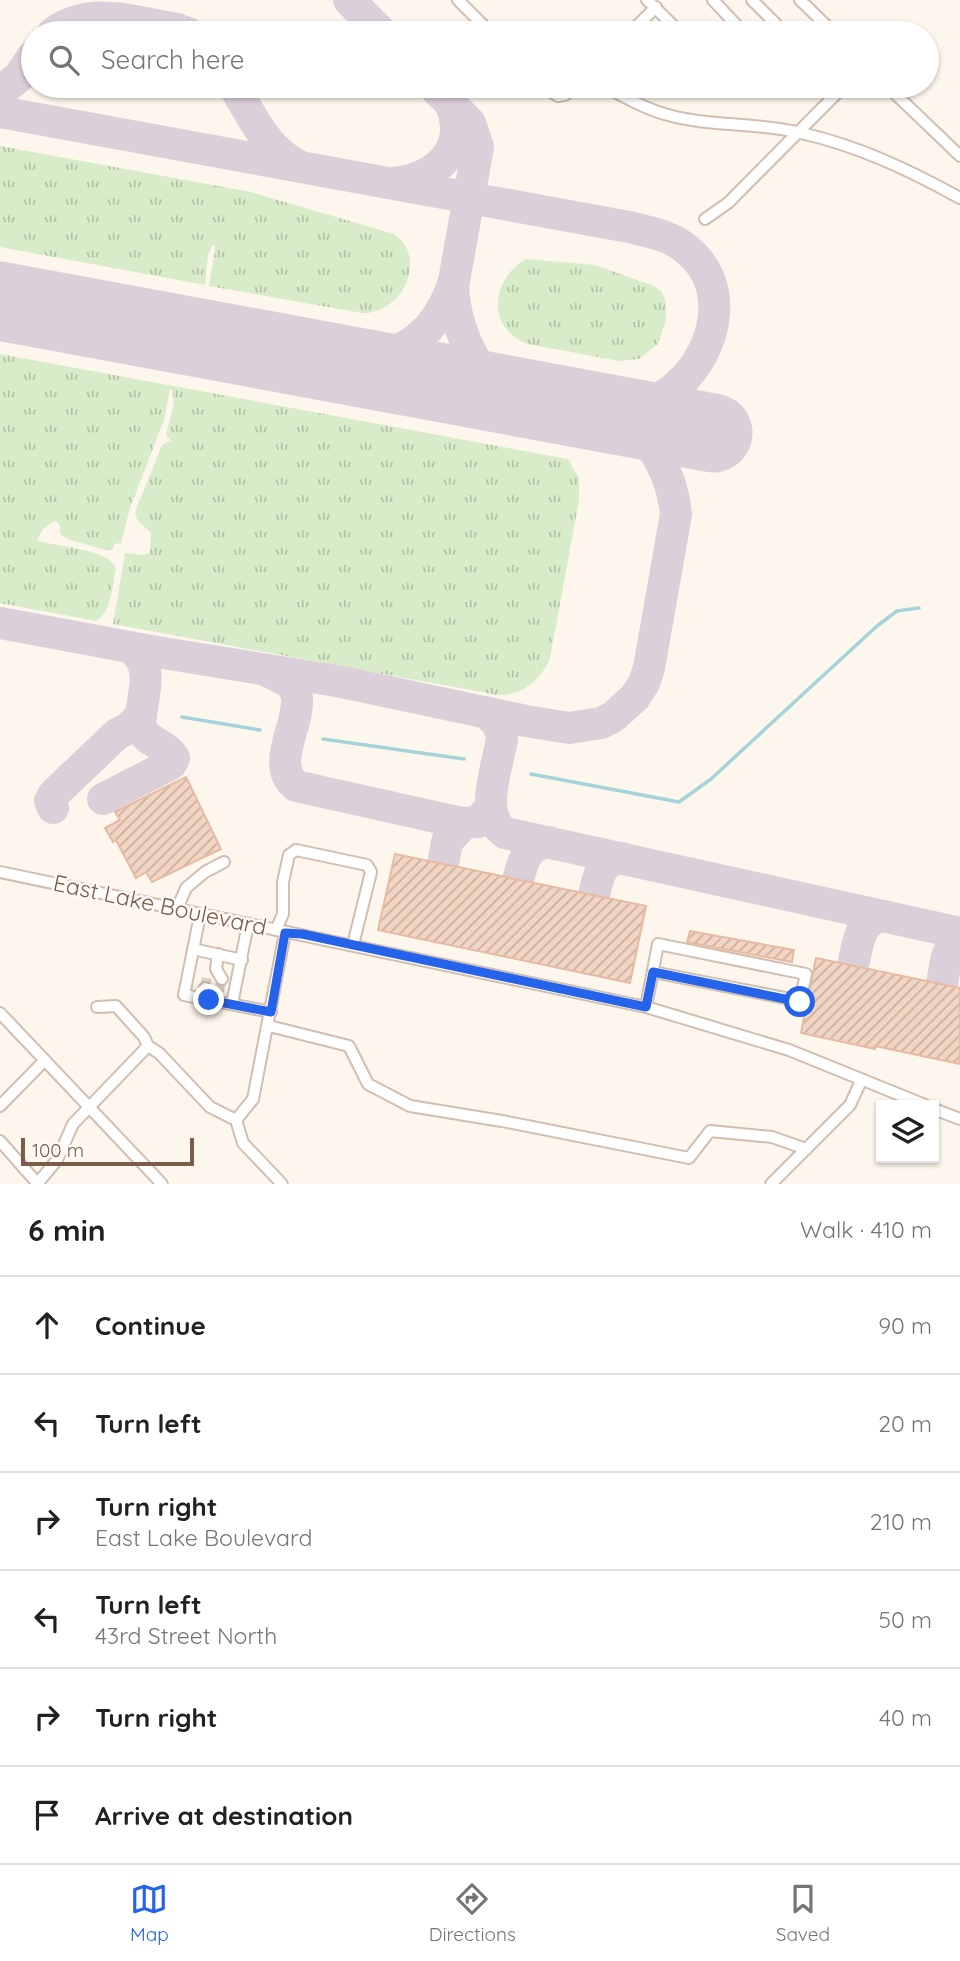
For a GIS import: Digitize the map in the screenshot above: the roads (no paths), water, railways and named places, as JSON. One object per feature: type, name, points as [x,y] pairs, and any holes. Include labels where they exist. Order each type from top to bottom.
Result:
[{"type":"street","points":[[458,0],[479,21]]},
{"type":"street","points":[[713,0],[733,21]]},
{"type":"street","points":[[752,0],[773,21]]},
{"type":"street","points":[[800,0],[822,21]]},
{"type":"street","points":[[639,21],[651,4],[669,21]]},
{"type":"street","points":[[626,98],[668,115],[798,132],[874,154],[960,198]]},
{"type":"street","points":[[705,219],[728,203],[832,98]]},
{"type":"street","points":[[900,98],[960,156]]},
{"type":"street","points":[[236,1121],[253,1099],[271,1012],[283,914],[284,882],[289,855],[296,850],[367,865],[371,872],[354,945]]},
{"type":"street","points":[[177,909],[186,888],[205,872],[224,862]]},
{"type":"street","name":"East Lake Boulevard","points":[[0,872],[646,1007],[789,1050],[912,1100]]},
{"type":"street","points":[[200,915],[184,995],[211,992],[232,1004],[271,1012]]},
{"type":"street","points":[[232,1004],[248,924]]},
{"type":"street","points":[[646,1007],[658,944],[806,974],[800,1002],[653,972]]},
{"type":"street","points":[[193,949],[242,960]]},
{"type":"street","points":[[215,975],[218,954]]},
{"type":"street","points":[[97,1007],[116,1006],[144,1037],[148,1046],[159,1053],[211,1107],[236,1121],[243,1143],[282,1184]]},
{"type":"street","points":[[0,1013],[162,1184]]},
{"type":"street","points":[[268,1026],[349,1046],[368,1084],[411,1106],[689,1158],[710,1131],[772,1137],[806,1149]]},
{"type":"street","points":[[0,1141],[38,1184],[57,1160],[73,1124],[148,1046]]},
{"type":"street","points":[[0,1106],[45,1060]]},
{"type":"street","points":[[771,1184],[850,1105],[861,1081]]},
{"type":"street","points":[[939,1111],[960,1119]]},
{"type":"waterway","points":[[531,774],[679,802],[711,779],[877,626],[897,611],[919,608]]},
{"type":"waterway","points":[[182,717],[260,730]]},
{"type":"waterway","points":[[323,739],[464,759]]},
{"type":"tunnel","points":[[205,988],[207,976]]},
{"type":"tunnel","points":[[219,991],[222,979]]}]
